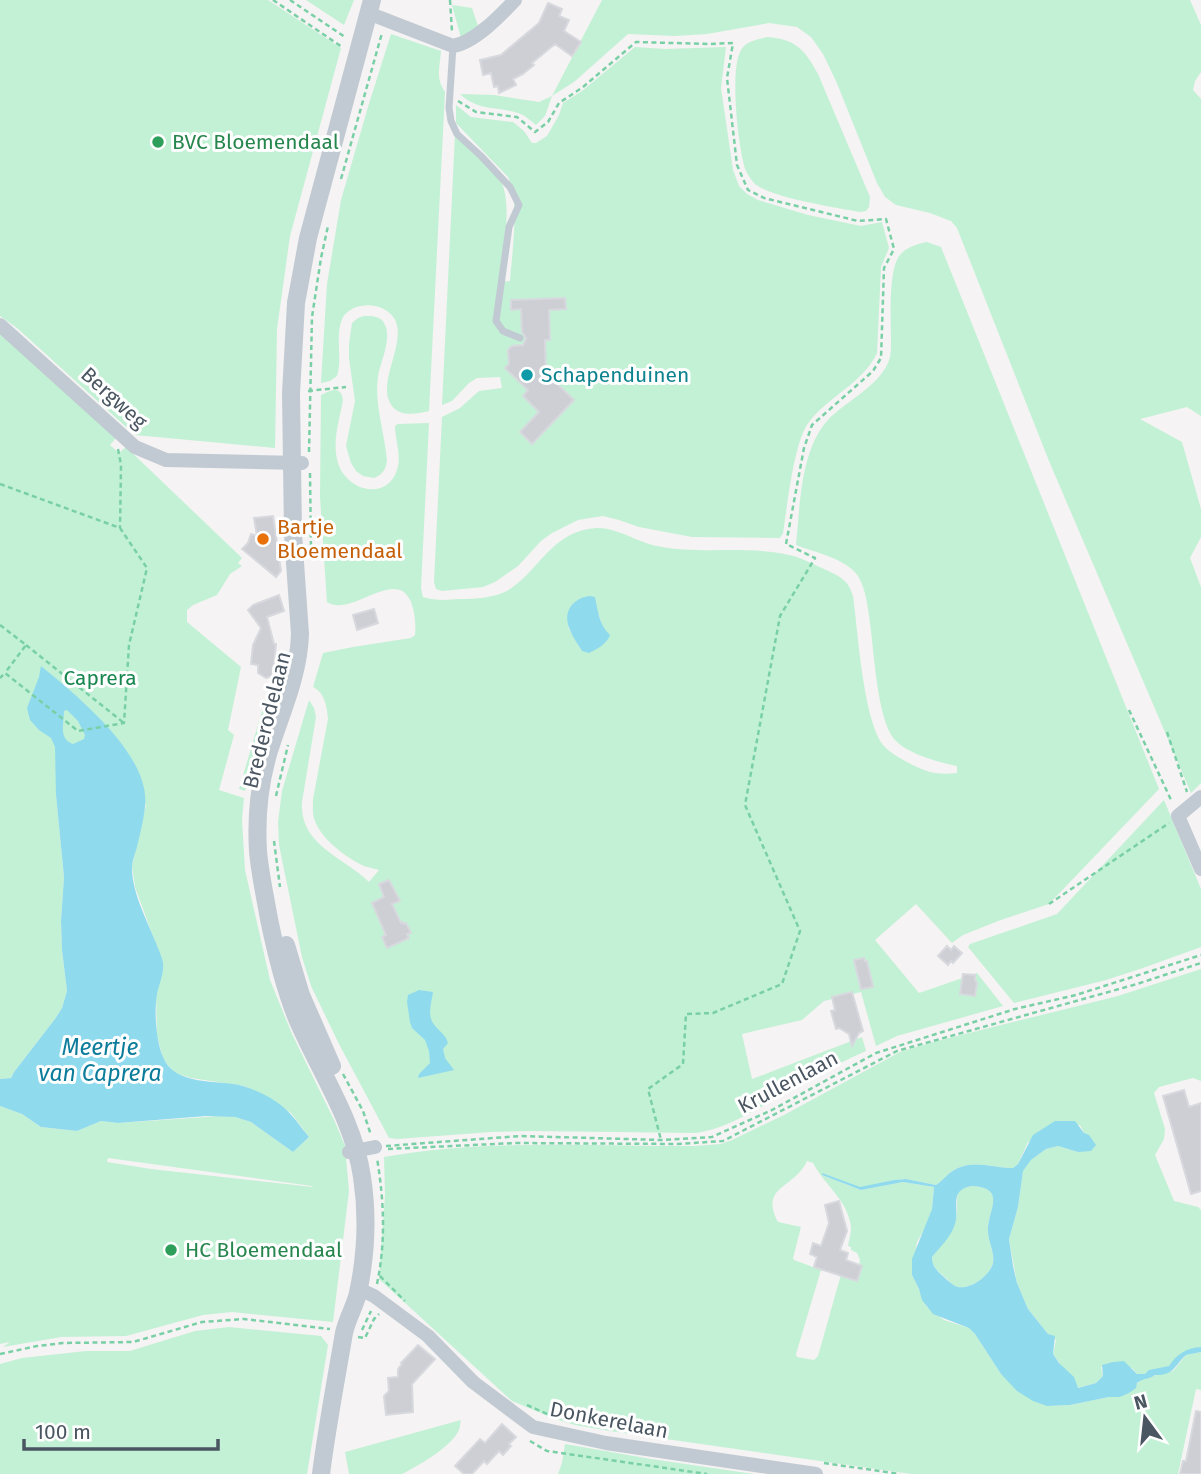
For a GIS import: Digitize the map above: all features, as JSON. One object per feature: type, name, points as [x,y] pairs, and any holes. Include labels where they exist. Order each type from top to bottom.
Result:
[{"type":"street","points":[[376,7],[453,46],[478,34],[514,0]]},
{"type":"street","name":"Brederodelaan","points":[[321,1474],[328,1419],[342,1351],[356,1331],[365,1310],[376,1252],[376,1196],[362,1150],[357,1118],[301,995],[291,962],[281,924],[271,865],[267,803],[295,684],[310,643],[304,629],[302,582],[303,461],[300,388],[309,288],[322,224],[376,7]]},
{"type":"street","name":"Bergweg","points":[[0,325],[135,447],[166,460],[283,464],[303,461]]},
{"type":"street","points":[[1196,801],[1178,816],[1201,869]]},
{"type":"street","name":"Donkerelaan","points":[[367,1293],[428,1336],[473,1382],[533,1427],[606,1443],[820,1469]]},
{"type":"lane","points":[[453,46],[451,121],[457,134],[510,187],[519,205],[509,227],[496,321],[503,331],[520,338]]},
{"type":"path","points":[[273,0],[347,51]]},
{"type":"path","points":[[290,0],[349,40]]},
{"type":"path","points":[[450,0],[453,46]]},
{"type":"path","points":[[450,96],[476,112],[517,117],[535,132],[548,122],[559,103],[583,87],[636,42],[733,43],[727,78],[737,165],[748,190],[764,198],[859,221],[886,219],[894,249],[884,268],[881,358],[873,370],[812,425],[804,448],[786,544],[815,558],[780,616],[746,805],[800,931],[782,984],[713,1013],[686,1014],[683,1063],[648,1089],[661,1140]]},
{"type":"path","points":[[340,182],[375,57]]},
{"type":"path","points":[[311,552],[300,388],[330,219]]},
{"type":"path","points":[[300,388],[346,387]]},
{"type":"path","points":[[118,449],[121,465],[120,528],[147,568],[129,645],[124,723]]},
{"type":"path","points":[[0,484],[120,528]]},
{"type":"path","points":[[0,625],[124,723]]},
{"type":"path","points":[[0,678],[26,645]]},
{"type":"path","points":[[5,673],[78,731],[124,723]]},
{"type":"path","points":[[1049,904],[1178,816],[1129,710]]},
{"type":"path","points":[[1167,732],[1196,801]]},
{"type":"path","name":"Brederodelaan","points":[[267,803],[279,777],[291,736]]},
{"type":"path","points":[[273,832],[281,898]]},
{"type":"path","name":"Krullenlaan","points":[[362,1150],[396,1144],[521,1136],[661,1140],[712,1137],[772,1110],[876,1053],[1015,1009],[1076,995],[1201,955]]},
{"type":"path","points":[[362,1150],[516,1143],[678,1144],[723,1141],[897,1051],[1137,984],[1201,963]]},
{"type":"path","points":[[338,1065],[363,1111],[362,1150],[382,1188],[383,1247],[379,1274],[367,1293],[369,1315],[358,1337]]},
{"type":"path","points":[[379,1274],[412,1307]]},
{"type":"path","points":[[0,1354],[63,1343],[133,1342],[202,1322],[244,1319],[337,1330]]},
{"type":"path","points":[[525,1404],[565,1422]]},
{"type":"path","points":[[820,1469],[900,1474]]},
{"type":"green space","name":"BVC Bloemendaal","points":[[0,0],[268,0],[341,48],[290,236],[277,329],[275,448],[135,435],[17,328],[0,316]]},
{"type":"green space","points":[[306,0],[354,0],[344,25]]},
{"type":"green space","points":[[602,0],[1190,0],[1201,25],[1201,72],[1193,90],[1201,99],[1201,416],[1187,407],[1140,419],[1182,442],[1201,509],[1201,537],[1190,558],[1201,587],[1201,783],[1191,793],[1049,461],[957,228],[951,221],[896,205],[885,197],[836,81],[811,37],[797,27],[769,23],[707,34],[628,34],[574,82],[552,96]]},
{"type":"green space","points":[[452,5],[472,8],[479,29],[461,38]]},
{"type":"green space","points":[[391,34],[441,51],[439,77],[445,92],[429,411],[413,414],[402,413],[390,403],[388,380],[398,330],[395,320],[387,311],[378,307],[367,305],[353,308],[343,317],[339,332],[337,376],[321,383],[327,284],[341,200]]},
{"type":"green space","points":[[767,37],[785,40],[798,47],[818,74],[870,197],[866,211],[821,205],[775,194],[755,184],[747,173],[740,146],[736,111],[737,62],[745,45]]},
{"type":"green space","points":[[635,47],[726,47],[721,88],[733,170],[739,186],[747,194],[808,215],[861,226],[882,222],[889,248],[881,267],[877,353],[863,373],[826,404],[804,431],[795,458],[780,538],[692,537],[639,527],[603,516],[578,520],[552,533],[518,566],[495,582],[483,587],[442,591],[436,589],[434,582],[442,417],[460,408],[479,391],[502,388],[500,377],[477,378],[452,401],[442,405],[455,134],[501,181],[507,216],[502,282],[510,281],[514,228],[514,200],[508,177],[456,123],[456,105],[471,117],[513,122],[524,131],[532,143],[536,143],[547,136],[563,103],[582,91]]},
{"type":"green space","points":[[460,94],[494,95],[539,102],[552,96],[545,116],[536,125],[523,115],[475,104]]},
{"type":"green space","points":[[927,242],[941,247],[1159,789],[1049,904],[963,935],[952,943],[916,904],[875,940],[919,993],[977,973],[1003,1006],[897,1036],[876,1046],[861,992],[824,1001],[802,1020],[742,1034],[752,1079],[862,1037],[866,1051],[737,1119],[696,1133],[531,1131],[389,1138],[311,986],[302,957],[279,845],[278,822],[282,791],[309,700],[316,717],[302,802],[303,817],[315,840],[369,882],[379,870],[360,864],[339,851],[322,834],[315,821],[313,799],[328,719],[323,697],[313,687],[323,653],[411,638],[415,635],[411,602],[404,592],[384,590],[349,604],[327,602],[320,497],[321,395],[335,390],[342,395],[336,441],[339,466],[351,482],[368,489],[385,486],[397,470],[399,454],[395,426],[429,423],[421,588],[423,597],[442,600],[472,599],[502,593],[518,583],[568,536],[596,528],[604,528],[649,544],[673,549],[773,552],[798,557],[838,576],[851,590],[866,695],[876,732],[883,745],[898,757],[930,772],[957,773],[957,766],[932,760],[907,749],[894,739],[888,729],[877,684],[866,599],[858,576],[838,561],[796,545],[800,497],[811,448],[827,421],[872,384],[886,367],[891,353],[891,297],[895,264],[905,250]],"holes":[[[598,613],[604,630],[582,651],[568,627]]]},
{"type":"green space","points":[[364,316],[381,319],[387,336],[377,387],[387,461],[383,471],[374,478],[363,476],[356,471],[346,446],[355,401],[349,344],[352,323]]},
{"type":"green space","name":"Caprera","points":[[0,332],[116,438],[110,445],[119,453],[126,447],[242,558],[238,563],[242,566],[230,574],[217,595],[187,610],[187,622],[241,667],[228,730],[234,735],[219,790],[244,798],[242,820],[245,870],[270,980],[292,1034],[345,1146],[349,1191],[333,1322],[232,1312],[203,1315],[126,1336],[61,1337],[3,1347],[10,1342],[0,1344],[0,1106],[22,1114],[41,1127],[77,1131],[101,1121],[118,1123],[220,1116],[251,1122],[293,1152],[309,1137],[291,1113],[262,1094],[244,1086],[175,1073],[163,1059],[157,1035],[156,996],[163,964],[135,887],[132,866],[146,804],[121,783],[123,801],[119,806],[113,805],[109,787],[111,781],[84,784],[81,788],[72,776],[56,771],[64,877],[62,950],[67,991],[62,1008],[55,1019],[11,1078],[0,1079]],"holes":[[[108,1158],[312,1186],[151,1169],[107,1162]]]},
{"type":"green space","points":[[278,678],[245,791],[239,789],[271,681]]},
{"type":"green space","points":[[1164,800],[1201,889],[1201,947],[1106,980],[1014,1003],[968,947],[970,944],[1057,914]]},
{"type":"green space","points":[[1201,969],[1201,1081],[1193,1078],[1159,1087],[1154,1093],[1165,1129],[1164,1139],[1155,1155],[1174,1201],[1201,1210],[1201,1347],[1191,1350],[1171,1365],[1145,1374],[1137,1374],[1132,1368],[1101,1367],[1103,1376],[1096,1383],[1077,1388],[1053,1354],[1056,1340],[1028,1309],[1017,1283],[1009,1239],[1018,1207],[1023,1170],[1046,1149],[1058,1146],[1078,1152],[1084,1133],[1080,1125],[1028,1142],[1018,1164],[1013,1168],[978,1164],[965,1166],[951,1172],[936,1185],[906,1179],[860,1188],[822,1175],[861,1190],[903,1182],[934,1187],[932,1209],[917,1242],[912,1275],[923,1300],[927,1307],[944,1320],[969,1328],[1001,1374],[1047,1406],[1120,1397],[1144,1378],[1173,1371],[1186,1355],[1201,1352],[1201,1390],[1196,1389],[1178,1474],[912,1474],[575,1425],[512,1401],[379,1279],[385,1195],[384,1157],[422,1151],[500,1146],[721,1144],[784,1115],[900,1052],[1118,996]],"holes":[[[807,1161],[813,1163],[846,1210],[851,1228],[848,1246],[857,1253],[860,1260],[859,1266],[842,1271],[818,1356],[814,1360],[797,1357],[796,1354],[821,1270],[794,1260],[801,1227],[778,1222],[773,1210],[775,1194]]]},
{"type":"green space","points":[[972,1186],[990,1191],[993,1196],[988,1231],[993,1263],[988,1273],[978,1282],[960,1287],[953,1285],[936,1269],[932,1257],[954,1222],[958,1193]]},
{"type":"green space","points":[[229,1327],[321,1336],[328,1345],[307,1474],[0,1474],[0,1364],[22,1358],[86,1351],[130,1351],[195,1331]]},
{"type":"green space","points":[[461,1420],[458,1432],[448,1444],[402,1474],[349,1474],[345,1452]]},
{"type":"green space","points":[[565,1444],[651,1459],[754,1474],[558,1474]]},
{"type":"water","points":[[590,596],[595,597],[601,622],[610,635],[604,644],[589,653],[582,651],[570,630],[567,618],[574,603]]},
{"type":"water","name":"Meertje van Caprera","points":[[41,666],[91,710],[124,747],[144,787],[145,806],[132,868],[137,897],[163,963],[156,1009],[157,1035],[163,1057],[169,1067],[187,1078],[243,1086],[278,1103],[309,1137],[293,1152],[251,1122],[235,1117],[206,1116],[118,1123],[101,1121],[77,1131],[41,1127],[22,1114],[0,1106],[0,1079],[11,1078],[55,1019],[62,1008],[67,991],[62,950],[64,877],[56,795],[55,747],[51,738],[30,720],[27,708]],"holes":[[[67,710],[78,721],[85,735],[84,739],[73,744],[65,738],[64,711]]]},
{"type":"water","points":[[419,990],[433,992],[431,1019],[447,1040],[448,1043],[443,1049],[445,1058],[454,1070],[418,1078],[430,1063],[429,1051],[425,1040],[412,1028],[407,1002],[408,995]]},
{"type":"water","points":[[1055,1121],[1075,1121],[1096,1145],[1091,1151],[1078,1152],[1058,1146],[1046,1149],[1031,1160],[1023,1171],[1018,1207],[1009,1239],[1017,1283],[1028,1309],[1048,1334],[1055,1336],[1053,1354],[1074,1377],[1078,1388],[1096,1383],[1103,1376],[1102,1365],[1124,1361],[1137,1374],[1145,1374],[1149,1370],[1169,1366],[1186,1350],[1201,1347],[1201,1352],[1186,1355],[1170,1372],[1142,1380],[1137,1383],[1136,1388],[1120,1397],[1070,1405],[1047,1406],[1033,1401],[1017,1391],[1001,1374],[969,1328],[933,1314],[922,1300],[912,1275],[912,1259],[932,1209],[934,1187],[903,1182],[861,1190],[822,1175],[860,1187],[906,1179],[936,1185],[951,1172],[965,1166],[978,1164],[1013,1168],[1018,1164],[1033,1135]],"holes":[[[972,1186],[983,1188],[993,1196],[988,1231],[993,1263],[988,1273],[978,1282],[966,1287],[955,1286],[936,1270],[932,1257],[953,1229],[956,1200],[960,1191]]]},
{"type":"building","points":[[548,3],[562,9],[559,16],[569,20],[564,31],[581,42],[572,56],[555,44],[532,63],[534,65],[513,79],[516,85],[499,93],[498,86],[494,87],[491,73],[483,75],[480,60],[501,55],[539,23]]},
{"type":"building","name":"Schapenduinen","points":[[565,298],[566,309],[549,310],[550,340],[545,340],[546,379],[549,376],[574,400],[532,444],[520,432],[539,412],[523,396],[528,390],[505,368],[509,364],[508,350],[512,346],[523,345],[526,338],[522,332],[521,309],[511,310],[511,300]]},
{"type":"building","name":"Bartje Bloemendaal","points":[[273,516],[281,571],[276,577],[242,549],[251,534],[257,536],[254,518]]},
{"type":"building","points":[[279,595],[284,611],[267,617],[276,644],[272,676],[266,678],[258,673],[258,665],[251,664],[253,645],[261,628],[248,610],[253,605]]},
{"type":"building","points":[[374,609],[378,623],[357,630],[353,615]]},
{"type":"building","points":[[389,880],[400,901],[392,904],[401,923],[406,923],[411,933],[407,934],[409,938],[387,948],[382,937],[386,935],[372,903],[384,897],[379,884]]},
{"type":"building","points":[[947,946],[951,950],[954,946],[962,953],[948,965],[938,956]]},
{"type":"building","points":[[864,958],[873,987],[861,989],[854,960]]},
{"type":"building","points":[[963,974],[975,975],[975,996],[960,994]]},
{"type":"building","points":[[852,992],[863,1031],[852,1046],[849,1034],[836,1029],[831,1011],[835,1010],[832,997]]},
{"type":"building","points":[[1184,1090],[1189,1107],[1201,1103],[1201,1191],[1191,1194],[1163,1096]]},
{"type":"building","points":[[839,1201],[847,1231],[840,1250],[848,1253],[846,1260],[862,1266],[857,1281],[814,1267],[817,1257],[810,1254],[813,1243],[821,1246],[829,1223],[825,1205]]},
{"type":"building","points":[[418,1345],[435,1359],[412,1384],[413,1412],[386,1415],[384,1396],[389,1391],[388,1378],[398,1377],[401,1363]]},
{"type":"building","points":[[1196,1411],[1201,1412],[1201,1474],[1180,1474],[1183,1461],[1186,1461]]},
{"type":"building","points":[[502,1424],[516,1437],[503,1455],[499,1451],[487,1464],[484,1461],[472,1474],[464,1474],[455,1466],[480,1439],[485,1443]]},
{"type":"place","name":"BVC Bloemendaal","points":[[158,142]]},
{"type":"place","name":"Schapenduinen","points":[[527,375]]},
{"type":"place","name":"Bartje Bloemendaal","points":[[263,539]]},
{"type":"place","name":"HC Bloemendaal","points":[[171,1250]]}]
